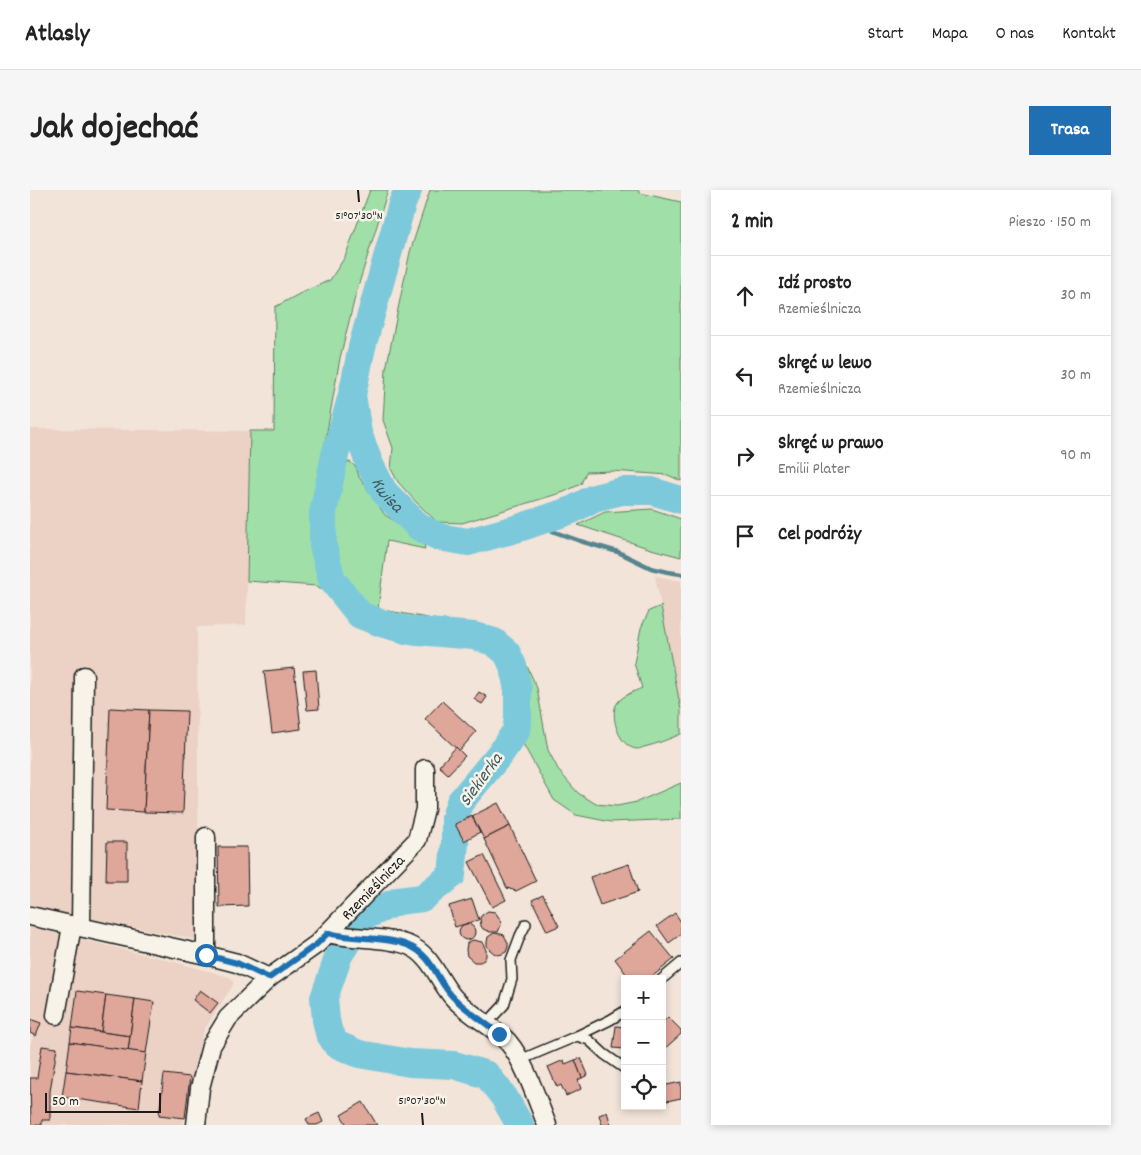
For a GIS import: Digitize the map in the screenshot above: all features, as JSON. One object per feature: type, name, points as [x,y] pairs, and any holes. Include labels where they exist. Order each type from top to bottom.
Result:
[{"type":"street","points":[[56,1015],[76,927],[84,676]]},
{"type":"street","name":"Rzemieślnicza","points":[[196,1125],[200,1088],[211,1046],[228,1018],[269,978],[334,934],[417,840],[425,809],[425,769]]},
{"type":"street","points":[[206,837],[206,955]]},
{"type":"street","points":[[30,916],[237,963],[269,978]]},
{"type":"street","points":[[334,934],[400,943],[426,956],[454,998],[508,1042],[520,1060],[547,1125]]},
{"type":"lane","points":[[486,1024],[504,1005],[512,979],[511,960],[526,924]]},
{"type":"lane","points":[[666,976],[681,963]]},
{"type":"lane","points":[[520,1060],[577,1036],[621,1013]]},
{"type":"lane","points":[[577,1036],[589,1040],[621,1066]]},
{"type":"shaded area","points":[[30,429],[250,431],[246,625],[197,627],[199,940],[30,906]]},
{"type":"shaded area","points":[[655,576],[681,581],[681,710],[661,606]]},
{"type":"shaded area","points":[[30,927],[230,977],[233,985],[204,1030],[195,1062],[189,1112],[183,1118],[183,1125],[30,1125],[30,1046],[33,1036],[30,1034]]},
{"type":"green space","points":[[370,190],[388,190],[356,293],[340,358],[314,519],[313,558],[329,594],[317,586],[247,581],[250,431],[274,431],[275,307],[330,280],[345,257]]},
{"type":"green space","points":[[430,190],[638,190],[640,193],[681,202],[681,481],[668,475],[612,471],[586,472],[581,484],[564,492],[462,523],[437,522],[398,482],[391,469],[393,448],[383,420],[386,369],[410,252]]},
{"type":"green space","points":[[350,462],[356,467],[359,477],[385,515],[407,529],[422,535],[425,549],[387,541],[378,609],[444,621],[421,624],[389,620],[366,611],[344,585],[336,571],[330,534],[331,497],[340,463]]},
{"type":"green space","points":[[652,509],[681,519],[681,557],[578,525],[605,512]]},
{"type":"green space","points":[[661,606],[681,710],[681,734],[637,749],[626,744],[621,738],[614,717],[614,711],[621,699],[642,688],[634,663],[641,628],[649,611]]},
{"type":"green space","points":[[506,636],[522,655],[537,688],[548,750],[559,771],[578,793],[596,804],[617,806],[637,802],[681,783],[681,819],[611,822],[576,815],[554,800],[522,742],[526,710],[517,656]]},
{"type":"building","points":[[294,668],[301,729],[272,733],[264,671]]},
{"type":"building","points":[[316,670],[319,709],[307,710],[303,671]]},
{"type":"building","points":[[479,692],[487,697],[482,704],[474,699]]},
{"type":"building","points":[[442,701],[476,732],[459,751],[425,719]]},
{"type":"building","points":[[110,708],[149,710],[144,812],[106,810]]},
{"type":"building","points":[[149,710],[187,711],[183,813],[144,812]]},
{"type":"building","points":[[456,747],[465,756],[448,774],[439,766]]},
{"type":"building","points":[[498,803],[510,826],[484,839],[472,816]]},
{"type":"building","points":[[472,816],[480,832],[464,841],[455,824]]},
{"type":"building","points":[[510,826],[536,881],[516,891],[507,888],[484,839]]},
{"type":"building","points":[[107,842],[127,842],[127,881],[106,881]]},
{"type":"building","points":[[218,847],[247,847],[248,906],[219,907]]},
{"type":"building","points":[[484,855],[506,900],[492,907],[469,862]]},
{"type":"building","points":[[629,864],[638,892],[600,905],[590,877]]},
{"type":"building","points":[[543,895],[559,926],[547,931],[532,900]]},
{"type":"building","points":[[472,899],[479,920],[455,927],[449,906]]},
{"type":"building","points":[[488,911],[495,912],[500,919],[501,925],[498,932],[490,932],[481,926],[480,918]]},
{"type":"building","points":[[675,913],[681,922],[681,934],[669,943],[657,926]]},
{"type":"building","points":[[467,924],[473,926],[475,932],[473,938],[467,940],[461,938],[459,932],[461,926]]},
{"type":"building","points":[[651,931],[674,959],[654,975],[627,975],[615,959]]},
{"type":"building","points":[[494,933],[504,935],[508,943],[506,952],[502,954],[495,954],[487,946],[488,937]]},
{"type":"building","points":[[473,940],[482,942],[486,950],[484,960],[480,962],[474,962],[467,956],[467,943]]},
{"type":"building","points":[[200,990],[218,1003],[210,1013],[193,1000]]},
{"type":"building","points":[[77,991],[106,995],[101,1032],[72,1028]]},
{"type":"building","points":[[106,995],[135,999],[130,1036],[101,1032]]},
{"type":"building","points":[[135,999],[154,1002],[146,1053],[128,1051]]},
{"type":"building","points":[[668,1017],[681,1030],[681,1034],[666,1047],[666,1020]]},
{"type":"building","points":[[30,1019],[41,1023],[36,1036],[30,1033]]},
{"type":"building","points":[[616,1026],[621,1027],[621,1049],[613,1048]]},
{"type":"building","points":[[72,1028],[130,1036],[128,1051],[70,1042]]},
{"type":"building","points":[[70,1042],[146,1053],[142,1081],[66,1071]]},
{"type":"building","points":[[42,1046],[57,1048],[50,1091],[50,1120],[42,1120],[42,1125],[31,1125],[30,1078],[37,1078]]},
{"type":"building","points":[[581,1058],[588,1075],[582,1078],[575,1060]]},
{"type":"building","points":[[564,1060],[565,1064],[575,1060],[582,1078],[578,1080],[581,1089],[566,1096],[561,1085],[557,1087],[548,1067]]},
{"type":"building","points":[[66,1071],[142,1081],[139,1108],[62,1097]]},
{"type":"building","points":[[164,1074],[190,1077],[185,1118],[159,1115]]},
{"type":"building","points":[[681,1082],[681,1098],[666,1101],[666,1085]]},
{"type":"building","points":[[363,1102],[377,1125],[347,1125],[341,1115]]},
{"type":"building","points":[[607,1112],[611,1125],[602,1125],[599,1115]]},
{"type":"building","points":[[319,1113],[323,1122],[317,1125],[309,1125],[306,1119]]},
{"type":"waterway","name":"Kwisa","points":[[408,190],[402,204],[362,347],[352,395],[358,433],[370,465],[384,492],[419,527],[439,537],[468,542],[519,528],[572,510],[594,498],[622,491],[652,491],[681,500]]},
{"type":"waterway","name":"Siekierka","points":[[352,395],[335,455],[323,513],[323,546],[332,580],[360,615],[406,630],[474,636],[494,642],[507,653],[513,666],[518,690],[518,717],[516,731],[500,754],[460,802],[455,818],[452,875],[422,898],[398,901],[363,917],[339,955],[324,998],[326,1020],[329,1033],[336,1044],[359,1054],[410,1063],[454,1065],[487,1075],[504,1097],[520,1125]]},
{"type":"waterway","points":[[526,526],[549,530],[618,552],[651,568],[681,574]]},
{"type":"route","points":[[206,955],[237,963],[269,978],[317,944],[328,933],[408,945],[426,956],[448,992],[454,998],[499,1034]]}]
